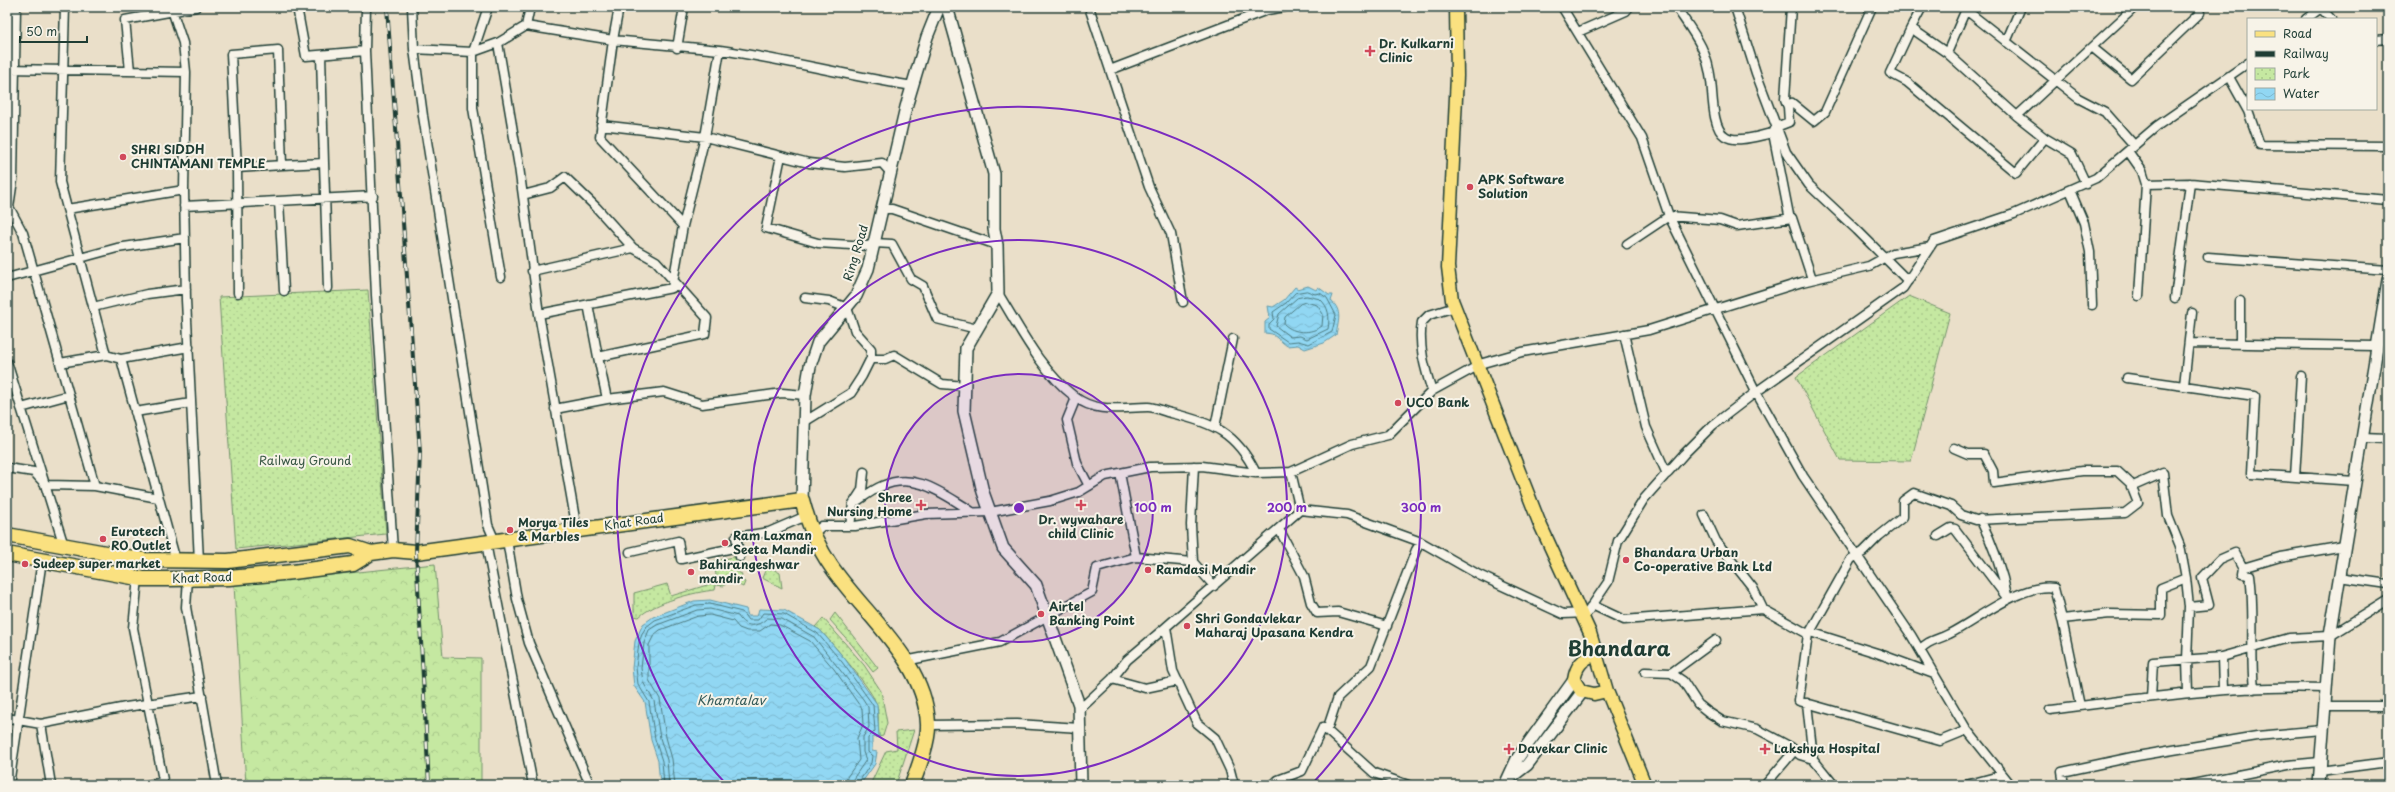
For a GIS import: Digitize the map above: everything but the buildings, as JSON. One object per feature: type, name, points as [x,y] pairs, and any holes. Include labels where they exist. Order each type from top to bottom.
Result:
[{"type":"highway","name":"Khat Road","points":[[7,554],[138,578],[229,578],[353,564],[371,553],[393,550],[416,552],[802,500]]},
{"type":"highway","points":[[802,500],[806,516],[830,565],[918,679],[924,698],[929,725],[921,759],[912,785]]},
{"type":"highway","name":"Khat Road","points":[[7,535],[144,560],[228,561],[350,546],[371,553]]},
{"type":"main road","points":[[1456,7],[1457,76],[1448,267],[1455,307],[1539,522],[1582,613],[1607,691],[1645,785]]},
{"type":"main road","points":[[1596,654],[1584,659],[1575,672],[1574,680],[1583,691],[1594,694],[1607,691]]},
{"type":"street","points":[[16,7],[13,180],[9,207],[23,233],[95,486]]},
{"type":"street","points":[[65,7],[60,182],[106,355]]},
{"type":"street","points":[[130,72],[125,20],[172,9],[196,7]]},
{"type":"street","points":[[297,7],[306,56],[365,51]]},
{"type":"street","points":[[366,7],[365,51],[373,196],[376,295],[393,550]]},
{"type":"street","points":[[412,7],[414,49],[487,517],[517,599],[529,643],[590,785]]},
{"type":"street","points":[[488,7],[473,52],[473,108],[501,277]]},
{"type":"street","points":[[526,26],[530,7]]},
{"type":"street","points":[[619,7],[600,137],[683,226]]},
{"type":"street","points":[[677,48],[684,7]]},
{"type":"street","name":"Ring Road","points":[[802,500],[805,395],[810,366],[818,342],[856,296],[868,269],[911,89],[939,7]]},
{"type":"street","points":[[947,7],[994,174],[994,229],[997,245],[998,293],[1031,347],[1053,376],[1076,398],[1104,410],[1150,407],[1204,421],[1230,435],[1247,455],[1256,473]]},
{"type":"street","points":[[1089,7],[1149,187],[1171,234],[1183,302]]},
{"type":"street","points":[[1110,70],[1267,10],[1285,7]]},
{"type":"street","points":[[1562,7],[1642,138],[1669,216],[1714,311],[1756,392],[1803,476],[1920,650],[1967,730],[2011,785]]},
{"type":"street","points":[[1578,32],[1626,11],[1629,7]]},
{"type":"street","points":[[1676,7],[1706,51],[1712,80],[1714,112],[1719,130],[1725,136],[1735,139],[1775,130],[1789,122],[1788,107],[1785,98],[1791,7]]},
{"type":"street","points":[[1735,7],[1775,130],[1786,152],[1809,185],[1885,257],[1908,281]]},
{"type":"street","points":[[1788,107],[1792,103],[1814,121],[1825,112],[1872,7]]},
{"type":"street","points":[[1922,7],[1890,73],[1907,82],[2016,173],[2046,138]]},
{"type":"street","points":[[2006,42],[2021,7]]},
{"type":"street","points":[[2017,116],[2055,80],[2094,48],[2135,7]]},
{"type":"street","points":[[1947,53],[1967,8],[2006,42],[2078,98],[2105,112],[2131,148],[2142,171],[2146,184],[2139,296]]},
{"type":"street","points":[[2307,18],[2319,8],[2330,18]]},
{"type":"street","points":[[172,9],[183,43],[186,72],[184,190],[186,289],[199,561]]},
{"type":"street","points":[[2094,48],[2131,79],[2200,13]]},
{"type":"street","points":[[414,49],[473,52],[498,43],[526,26],[613,40],[677,48],[720,50],[776,58],[815,68],[907,85],[911,89]]},
{"type":"street","points":[[1911,28],[1947,53],[2017,116],[2046,138],[2072,154],[2086,184]]},
{"type":"street","points":[[2377,40],[2388,39]]},
{"type":"street","points":[[498,43],[523,195],[538,314],[577,530]]},
{"type":"street","points":[[238,293],[236,168],[231,54],[278,50],[282,164]]},
{"type":"street","points":[[538,314],[672,288],[683,226],[705,137],[720,50]]},
{"type":"street","points":[[321,55],[328,288]]},
{"type":"street","points":[[1079,710],[1112,679],[1127,660],[1279,530],[1300,510],[1347,514],[1421,542],[1478,575],[1563,614],[1587,612],[1608,582],[1618,541],[1644,499],[1666,474],[1713,426],[1756,392],[1903,288],[1934,241],[2014,214],[2086,184],[2096,178],[2157,126],[2247,64]]},
{"type":"street","points":[[7,69],[186,72]]},
{"type":"street","points":[[2229,77],[2247,109]]},
{"type":"street","points":[[2247,110],[2260,145],[2388,146]]},
{"type":"street","points":[[601,125],[705,137],[809,163],[845,167],[882,163],[891,173]]},
{"type":"street","points":[[1775,130],[1789,215],[1792,218],[1812,279]]},
{"type":"street","points":[[780,156],[766,228],[818,243],[868,246],[874,243],[892,244],[911,279],[923,286],[937,319],[976,329]]},
{"type":"street","points":[[236,168],[282,164],[324,163]]},
{"type":"street","points":[[523,195],[550,188],[565,177],[596,207],[633,248],[656,261],[707,318],[704,334],[598,357]]},
{"type":"street","points":[[2146,184],[2190,183],[2388,200]]},
{"type":"street","points":[[2176,298],[2190,183]]},
{"type":"street","points":[[67,209],[184,190]]},
{"type":"street","points":[[2070,190],[2084,223],[2090,252],[2092,305]]},
{"type":"street","points":[[184,206],[373,196]]},
{"type":"street","points":[[279,201],[284,291]]},
{"type":"street","points":[[882,209],[892,209],[997,245]]},
{"type":"street","points":[[1627,244],[1669,216],[1720,220],[1736,226],[1792,218]]},
{"type":"street","points":[[7,278],[117,248],[185,238]]},
{"type":"street","points":[[814,534],[822,526],[850,526],[926,514],[990,512],[1050,501],[1079,492],[1105,476],[1150,467],[1194,466],[1232,468],[1256,473],[1291,472],[1352,444],[1388,434],[1432,391],[1478,366],[1522,352],[1648,330],[1714,311],[1812,279],[1869,266],[1893,253],[1930,247]]},
{"type":"street","points":[[532,271],[633,248]]},
{"type":"street","points":[[2208,257],[2388,270]]},
{"type":"street","points":[[2319,785],[2330,636],[2376,346],[2388,280]]},
{"type":"street","points":[[93,307],[147,294],[186,289]]},
{"type":"street","points":[[998,293],[966,348],[964,411],[983,492],[1003,548],[1036,585],[1049,617],[1079,710],[1080,785]]},
{"type":"street","points":[[804,298],[829,301],[847,308],[855,331],[871,349],[871,358],[851,394],[804,422]]},
{"type":"street","points":[[2240,301],[2240,344]]},
{"type":"street","points":[[588,304],[607,399]]},
{"type":"street","points":[[1432,391],[1425,369],[1421,343],[1422,322],[1429,315],[1455,307]]},
{"type":"street","points":[[2184,385],[2190,343],[2192,313]]},
{"type":"street","points":[[1624,334],[1646,427],[1666,474]]},
{"type":"street","points":[[1215,427],[1234,339]]},
{"type":"street","points":[[2190,343],[2376,346]]},
{"type":"street","points":[[60,363],[106,355],[121,359],[189,346]]},
{"type":"street","points":[[871,358],[885,359],[894,355],[942,384],[965,386]]},
{"type":"street","points":[[121,359],[176,561]]},
{"type":"street","points":[[7,362],[64,546]]},
{"type":"street","points":[[2295,477],[2301,376]]},
{"type":"street","points":[[2127,378],[2255,396],[2252,474],[2355,481]]},
{"type":"street","points":[[555,409],[607,399],[664,392],[702,404],[782,393],[805,395]]},
{"type":"street","points":[[21,408],[69,395]]},
{"type":"street","points":[[1076,398],[1067,420],[1077,463],[1089,486]]},
{"type":"street","points":[[135,412],[191,402]]},
{"type":"street","points":[[2362,438],[2388,439]]},
{"type":"street","points":[[1954,448],[1968,454],[1984,454],[1993,471],[1994,483],[2082,471],[2117,471],[2131,487],[2138,504],[2125,513],[1980,519],[1961,515],[1951,506],[1914,494],[1904,500],[1903,517],[1858,556],[1851,559],[1809,633],[1799,701],[1940,741],[1967,730]]},
{"type":"street","points":[[1194,466],[1190,525],[1193,562],[1214,586]]},
{"type":"street","points":[[7,468],[34,472],[46,485],[95,486],[158,498]]},
{"type":"street","points":[[850,526],[853,504],[862,490],[864,472]]},
{"type":"street","points":[[1291,472],[1300,510]]},
{"type":"street","points":[[1120,473],[1136,557]]},
{"type":"street","points":[[2131,487],[2163,473],[2168,516],[2180,546],[2186,578],[2189,607],[2187,660],[2188,693]]},
{"type":"street","points":[[853,504],[882,485],[903,481],[920,482],[972,512]]},
{"type":"street","points":[[1704,514],[1716,541],[1752,588],[1763,609]]},
{"type":"street","points":[[740,557],[736,537],[766,533],[806,516]]},
{"type":"street","points":[[1980,519],[1993,545],[2001,566],[2008,600]]},
{"type":"street","points":[[1938,536],[1951,528],[1955,529],[2008,600]]},
{"type":"street","points":[[1279,530],[1304,576],[1311,603],[1317,613],[1338,612],[1387,626]]},
{"type":"street","points":[[496,541],[533,785]]},
{"type":"street","points":[[630,552],[678,541],[681,559],[738,547]]},
{"type":"street","points":[[1273,785],[1278,780],[1302,771],[1323,728],[1328,727],[1338,697],[1371,666],[1416,550],[1421,542]]},
{"type":"street","points":[[2243,568],[2280,557],[2344,546]]},
{"type":"street","points":[[2189,607],[2209,604],[2202,578],[2219,560],[2235,553],[2243,568],[2242,574],[2250,575],[2252,587],[2253,649],[2251,663],[2254,689]]},
{"type":"street","points":[[904,661],[1000,642],[1049,617],[1092,592],[1097,568],[1136,557],[1193,562]]},
{"type":"street","points":[[9,785],[42,560]]},
{"type":"street","points":[[2339,577],[2388,584]]},
{"type":"street","points":[[138,578],[133,628],[149,703],[163,784],[148,785]]},
{"type":"street","points":[[2062,619],[2110,614],[2161,615],[2161,588],[2186,578]]},
{"type":"street","points":[[188,579],[186,607],[217,785]]},
{"type":"street","points":[[1920,650],[1926,643],[1948,635],[2008,600],[2044,586],[2054,588],[2080,706]]},
{"type":"street","points":[[2151,697],[2153,662],[2222,657],[2289,638],[2330,636],[2388,600]]},
{"type":"street","points":[[1592,605],[1624,620],[1763,609],[1809,633],[1877,653],[1934,674]]},
{"type":"street","points":[[1166,627],[1173,671],[1197,723],[1215,738],[1230,770],[1234,785]]},
{"type":"street","points":[[1671,673],[1716,640]]},
{"type":"street","points":[[2222,657],[2223,690]]},
{"type":"street","points":[[1645,672],[1671,673],[1683,681],[1698,704],[1722,721],[1757,729],[1795,750],[1800,755],[1813,759]]},
{"type":"street","points":[[1112,679],[1144,688],[1178,681]]},
{"type":"street","points":[[1507,781],[1518,759],[1574,680]]},
{"type":"street","points":[[2050,710],[2151,697],[2223,690],[2254,689],[2270,686],[2325,688]]},
{"type":"street","points":[[1507,781],[1527,765],[1583,691]]},
{"type":"street","points":[[7,718],[41,724],[149,703],[202,696]]},
{"type":"street","points":[[1807,703],[1813,759],[1834,785]]},
{"type":"street","points":[[2324,706],[2388,706]]},
{"type":"street","points":[[41,724],[51,785]]},
{"type":"street","points":[[929,725],[1016,724],[1080,728]]},
{"type":"street","points":[[1323,728],[1374,773],[1408,785]]},
{"type":"street","points":[[2064,785],[2062,772],[2137,756],[2257,736],[2322,730]]},
{"type":"street","points":[[1765,785],[1795,750]]},
{"type":"street","points":[[2188,785],[2288,765],[2320,766],[2388,762]]},
{"type":"street","points":[[1966,785],[2003,775]]},
{"type":"green space","name":"Railway Ground","points":[[368,290],[386,534],[236,549],[219,297]]},
{"type":"green space","points":[[1909,296],[1950,313],[1911,461],[1840,460],[1796,377]]},
{"type":"green space","points":[[738,556],[740,562],[737,572],[742,574],[740,579],[745,582],[743,587],[727,579],[724,586],[716,585],[715,590],[697,593],[665,602],[639,617],[634,616],[634,593],[667,584],[671,596],[717,582],[714,561]]},
{"type":"green space","points":[[435,564],[443,657],[481,658],[481,785],[246,785],[234,585]]},
{"type":"green space","points":[[767,566],[780,573],[782,588],[762,578]]},
{"type":"green space","points":[[835,613],[878,668],[873,672],[830,620]]},
{"type":"green space","points":[[823,618],[864,665],[881,691],[887,723],[883,736],[879,737],[877,706],[869,690],[834,645],[820,630],[815,627]]},
{"type":"green space","points":[[914,730],[896,785],[870,785],[886,751],[897,749],[896,732]]},
{"type":"water","points":[[1308,286],[1316,290],[1318,287],[1329,295],[1333,295],[1331,301],[1337,308],[1339,317],[1336,335],[1324,343],[1305,349],[1298,345],[1287,346],[1272,334],[1265,333],[1265,322],[1270,318],[1268,306],[1273,307],[1284,300],[1295,287],[1298,289]]},
{"type":"water","name":"Khamtalav","points":[[710,600],[746,609],[748,616],[757,616],[759,609],[784,610],[820,630],[845,659],[877,704],[879,737],[872,738],[872,751],[877,752],[875,764],[860,785],[660,785],[658,761],[651,740],[645,702],[634,686],[632,668],[635,641],[643,624],[653,617],[694,601]]},
{"type":"railway","points":[[387,7],[420,452],[416,552],[429,785]]},
{"type":"place","name":"Dr. Kulkarni Clinic","points":[[1370,51]]},
{"type":"place","name":"SHRI SIDDH CHINTAMANI TEMPLE","points":[[123,157]]},
{"type":"place","name":"APK Software Solution","points":[[1470,187]]},
{"type":"place","name":"UCO Bank","points":[[1398,403]]},
{"type":"place","name":"Shree Nursing Home","points":[[921,505]]},
{"type":"place","name":"Dr. wywahare child Clinic","points":[[1081,505]]},
{"type":"place","name":"Morya Tiles & Marbles","points":[[510,530]]},
{"type":"place","name":"Eurotech RO Outlet","points":[[103,539]]},
{"type":"place","name":"Ram Laxman Seeta Mandir","points":[[725,543]]},
{"type":"place","name":"Bhandara Urban Co-operative Bank Ltd","points":[[1626,560]]},
{"type":"place","name":"Sudeep super market","points":[[25,564]]},
{"type":"place","name":"Ramdasi Mandir","points":[[1148,570]]},
{"type":"place","name":"Bahirangeshwar mandir","points":[[691,572]]},
{"type":"place","name":"Airtel Banking Point","points":[[1041,614]]},
{"type":"place","name":"Shri Gondavlekar Maharaj Upasana Kendra","points":[[1187,626]]},
{"type":"place","name":"Davekar Clinic","points":[[1509,749]]},
{"type":"place","name":"Lakshya Hospital","points":[[1765,749]]},
{"type":"district","name":"Bhandara","points":[[1619,649]]}]
